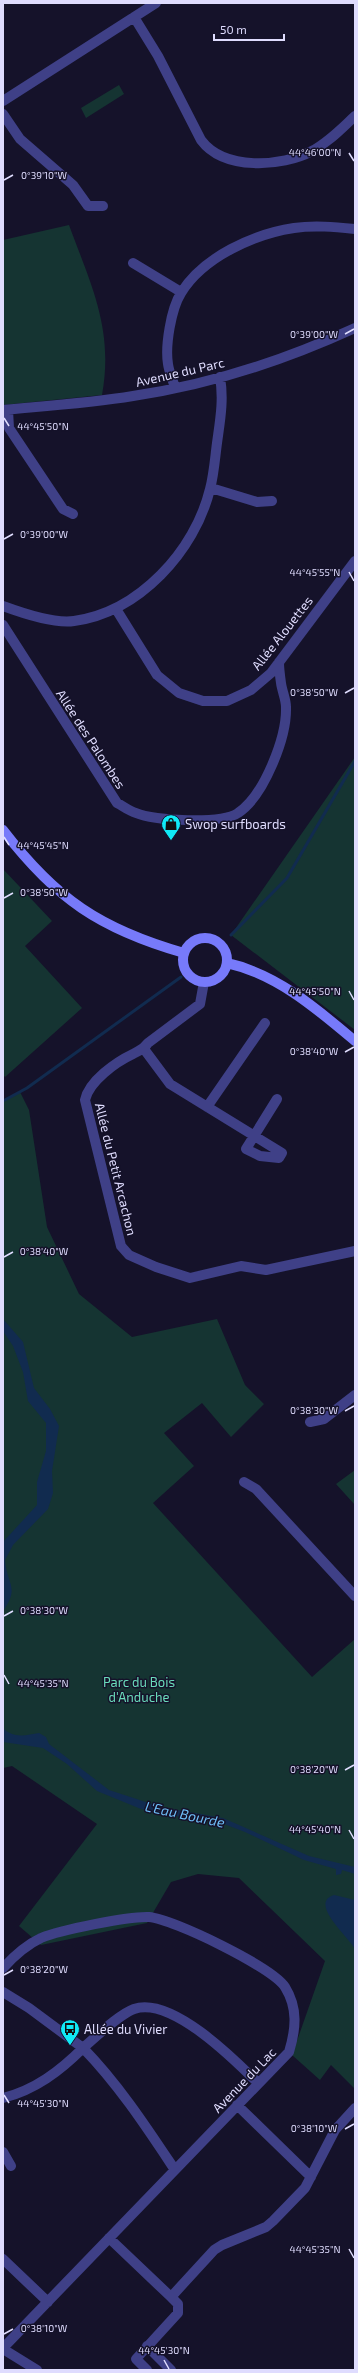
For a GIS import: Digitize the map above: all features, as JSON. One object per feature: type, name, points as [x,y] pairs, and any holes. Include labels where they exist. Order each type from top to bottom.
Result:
[{"type":"street","points":[[3,102],[156,3]]},
{"type":"street","points":[[134,17],[158,56],[201,140],[208,147],[226,157],[260,162],[283,161],[295,158],[321,145],[355,116]]},
{"type":"street","points":[[3,114],[20,139],[73,185],[88,206],[103,206]]},
{"type":"street","points":[[175,388],[168,364],[167,342],[176,303],[181,292],[203,269],[228,251],[250,239],[295,228],[355,229]]},
{"type":"street","points":[[133,263],[181,292]]},
{"type":"street","name":"Avenue du Parc","points":[[5,410],[133,396],[175,388],[220,377],[292,354],[355,328]]},
{"type":"street","points":[[3,606],[42,618],[72,622],[104,615],[116,609],[148,586],[177,556],[194,529],[211,488],[223,394],[220,377]]},
{"type":"street","points":[[5,410],[10,428],[63,509],[73,514]]},
{"type":"street","points":[[211,488],[257,502],[272,501]]},
{"type":"street","name":"Allée Alouettes","points":[[116,609],[157,675],[179,693],[203,701],[227,701],[251,690],[271,673],[355,561]]},
{"type":"street","name":"Allée des Palombes","points":[[3,625],[117,803],[136,814],[161,820],[229,817],[237,814],[246,806],[268,773],[285,728],[286,706],[278,662]]},
{"type":"street","points":[[3,830],[23,855],[52,886],[93,916],[132,937],[184,953]]},
{"type":"street","points":[[200,938],[215,940],[225,949],[227,963],[225,969],[217,979],[204,982],[198,980],[187,972],[183,960],[184,953],[193,941],[200,938]]},
{"type":"street","points":[[227,963],[261,975],[293,992],[355,1041]]},
{"type":"street","name":"Allée du Petit Arcachon","points":[[204,982],[200,1004],[148,1043],[144,1049],[133,1053],[97,1079],[90,1086],[85,1100],[117,1235],[124,1251],[156,1267],[196,1278],[242,1266],[266,1270],[355,1252]]},
{"type":"street","points":[[206,1106],[265,1024]]},
{"type":"street","points":[[144,1049],[170,1084],[254,1136],[277,1099]]},
{"type":"street","points":[[310,1422],[324,1419],[355,1395]]},
{"type":"street","points":[[244,1482],[256,1489],[355,1596]]},
{"type":"street","name":"Avenue du Lac","points":[[3,1968],[28,1946],[54,1934],[137,1918],[158,1918],[261,1967],[280,1982],[289,1994],[295,2018],[295,2033],[289,2052],[3,2348]]},
{"type":"street","points":[[3,1992],[29,2008],[83,2048],[122,2094],[175,2170]]},
{"type":"street","points":[[3,2098],[20,2094],[56,2074],[83,2048],[134,2009],[146,2008],[158,2009],[192,2026],[212,2040],[258,2083]]},
{"type":"street","points":[[237,2105],[311,2177]]},
{"type":"street","points":[[171,2296],[214,2250],[266,2227],[273,2221],[305,2188],[335,2130],[355,2108]]},
{"type":"street","points":[[3,2152],[11,2166]]},
{"type":"street","points":[[108,2238],[178,2304],[178,2313],[136,2359],[147,2370]]},
{"type":"street","points":[[3,2259],[48,2302]]},
{"type":"street","points":[[147,2346],[171,2370]]},
{"type":"street","points":[[3,2348],[37,2370]]},
{"type":"green space","points":[[119,85],[124,94],[86,118],[81,108]]},
{"type":"green space","points":[[69,225],[92,288],[103,328],[105,371],[102,395],[3,405],[3,240]]},
{"type":"green space","points":[[355,757],[355,1030],[231,935]]},
{"type":"green space","points":[[3,869],[52,921],[25,946],[82,1008],[5,1077],[3,1075]]},
{"type":"green space","name":"Parc du Bois d'Anduche","points":[[20,1092],[29,1110],[47,1227],[79,1294],[132,1337],[217,1319],[245,1385],[264,1404],[231,1437],[202,1403],[164,1433],[194,1466],[153,1503],[312,1677],[355,1639],[355,2089],[331,2065],[320,2080],[292,2055],[325,1961],[239,1878],[198,1874],[171,1882],[147,1923],[41,1945],[19,1926],[97,1824],[12,1766],[3,1768],[3,1100]]},
{"type":"green space","points":[[355,1470],[355,1505],[336,1484]]},
{"type":"water","points":[[3,1319],[23,1342],[34,1388],[50,1409],[59,1426],[52,1471],[53,1493],[48,1509],[13,1545],[5,1560],[12,1591],[8,1603],[3,1611],[3,1542],[37,1505],[37,1482],[46,1451],[46,1423],[28,1401],[23,1372],[13,1346],[3,1331]]},
{"type":"water","name":"L'Eau Bourde","points":[[3,1728],[11,1734],[25,1735],[39,1733],[46,1737],[49,1744],[109,1790],[161,1807],[223,1818],[309,1856],[355,1867],[355,1874],[342,1870],[341,1874],[336,1875],[336,1869],[304,1860],[245,1832],[216,1821],[181,1817],[141,1809],[97,1791],[67,1764],[43,1748],[3,1742]]},
{"type":"water","points":[[334,1895],[355,1900],[355,1949],[332,1920],[325,1905],[327,1899]]},
{"type":"waterway","points":[[231,935],[287,878],[355,761]]},
{"type":"waterway","points":[[3,1101],[27,1088],[181,977]]},
{"type":"place","name":"Swop surfboards","points":[[171,841]]},
{"type":"place","name":"Allée du Vivier","points":[[70,2046]]}]
